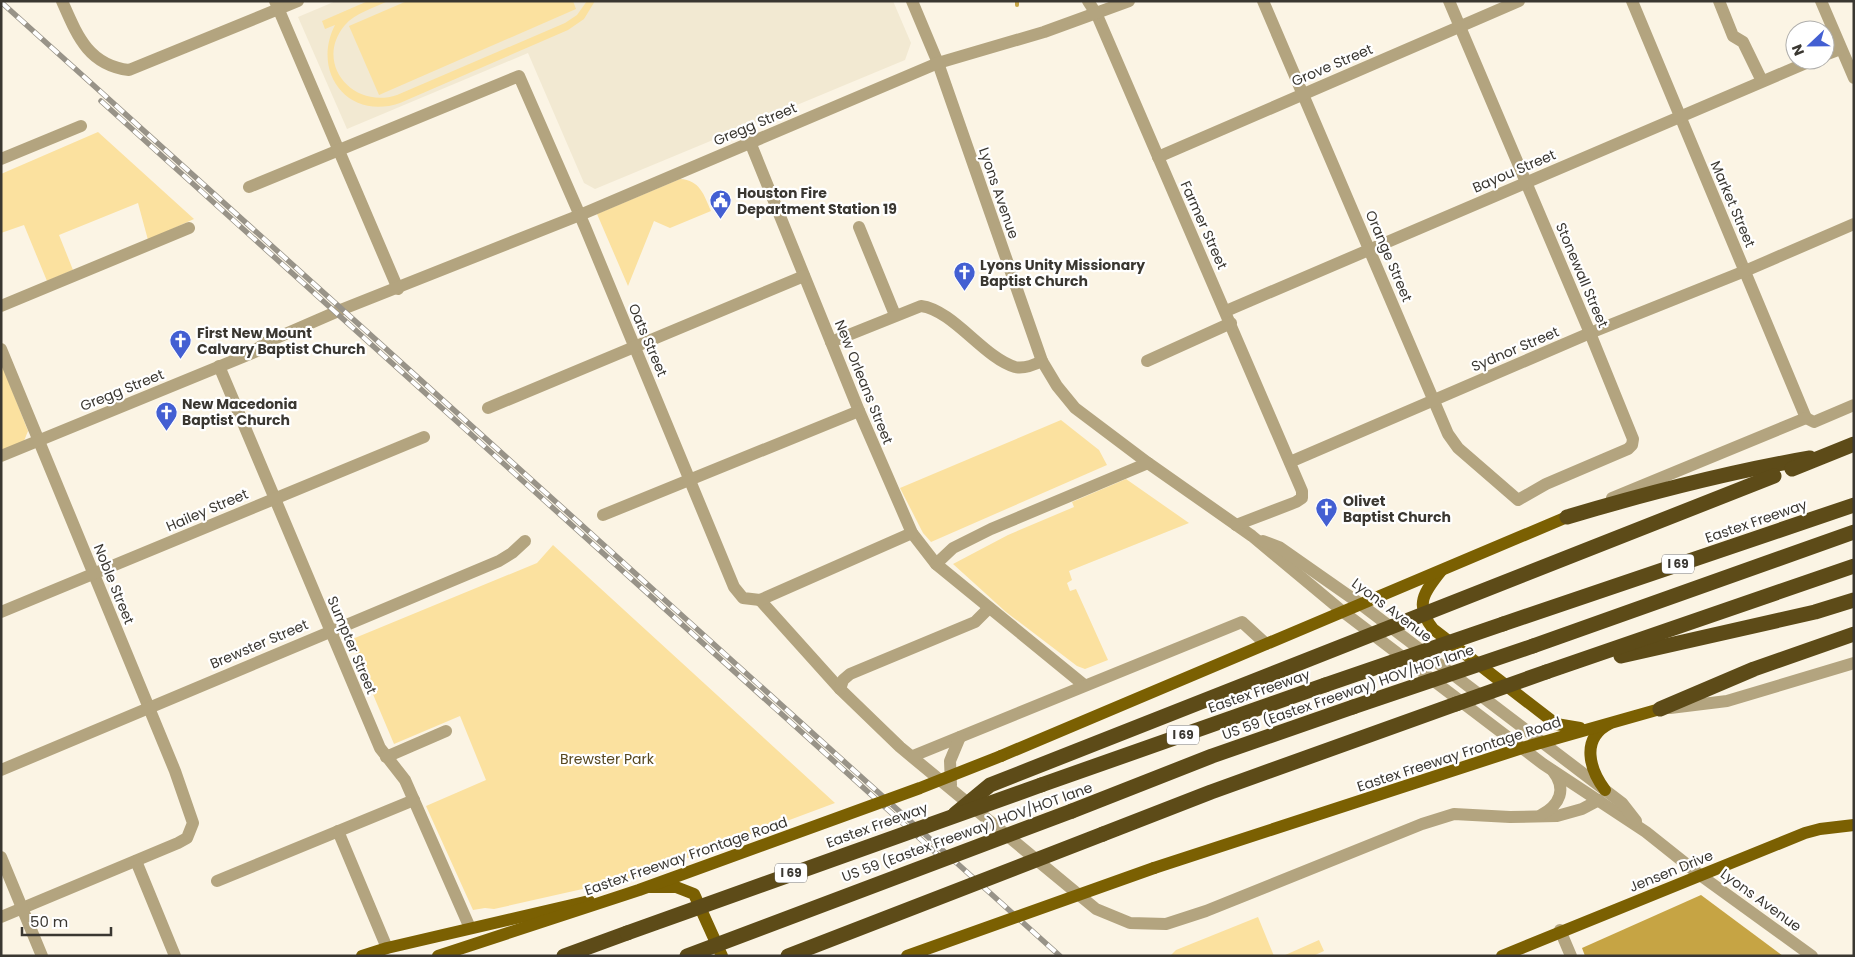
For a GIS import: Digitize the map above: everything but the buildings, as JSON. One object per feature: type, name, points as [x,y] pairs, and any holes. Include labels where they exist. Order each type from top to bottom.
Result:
[{"type":"highway","points":[[955,814],[990,785],[1854,444]]},
{"type":"highway","points":[[1567,517],[1655,491],[1743,470],[1854,451]]},
{"type":"highway","name":"Eastex Freeway","points":[[564,956],[955,814],[1502,624],[1854,505]]},
{"type":"highway","name":"US 59 (Eastex Freeway) HOV/HOT lane","points":[[687,956],[1072,811],[1212,756],[1533,646],[1854,532]]},
{"type":"highway","points":[[788,956],[1103,834],[1380,730],[1854,566]]},
{"type":"highway","points":[[1546,672],[1815,612],[1854,600]]},
{"type":"highway","points":[[1660,709],[1754,670],[1854,634]]},
{"type":"main road","name":"Eastex Freeway Frontage Road","points":[[438,956],[657,883],[1002,756],[1567,517]]},
{"type":"main road","points":[[1443,569],[1430,584],[1422,603],[1425,618],[1433,629],[1556,724],[1572,728],[1588,728]]},
{"type":"main road","name":"Eastex Freeway Frontage Road","points":[[907,956],[1154,868],[1522,748],[1660,709]]},
{"type":"main road","points":[[1602,795],[1590,760],[1592,749],[1598,733],[1616,720]]},
{"type":"main road","name":"Jensen Drive","points":[[1502,956],[1560,930],[1805,834],[1820,829],[1854,825]]},
{"type":"main road","points":[[362,956],[470,928],[651,887],[676,887],[694,894],[722,956]]},
{"type":"street","points":[[62,1],[75,32],[89,52],[112,67],[129,70],[277,5],[298,1]]},
{"type":"street","name":"Lyons Avenue","points":[[912,1],[938,63],[1042,361],[1056,386],[1075,408],[1148,464],[1252,536],[1342,611],[1551,769],[1622,803],[1646,832],[1700,875],[1812,956]]},
{"type":"street","name":"Farmer Street","points":[[1088,1],[1097,15],[1290,462]]},
{"type":"street","name":"Gregg Street","points":[[1,456],[219,366],[254,351],[267,342],[390,290],[398,289],[580,215],[938,63],[1000,46],[1097,15],[1129,1]]},
{"type":"street","name":"Orange Street","points":[[1263,1],[1448,434],[1458,448],[1518,500]]},
{"type":"street","name":"Stonewall Street","points":[[1449,1],[1633,439],[1632,445],[1628,449],[1546,484],[1518,500]]},
{"type":"street","name":"Grove Street","points":[[1158,158],[1303,93],[1519,1]]},
{"type":"street","name":"Market Street","points":[[1632,1],[1806,418]]},
{"type":"street","points":[[1719,1],[1733,36],[1743,42],[1762,81]]},
{"type":"street","points":[[1821,1],[1854,78]]},
{"type":"street","points":[[277,5],[398,289]]},
{"type":"street","points":[[1835,51],[1841,49]]},
{"type":"street","name":"Bayou Street","points":[[1226,311],[1789,70]]},
{"type":"street","name":"Oats Street","points":[[339,150],[519,76],[580,215],[734,587],[743,598],[760,600]]},
{"type":"street","points":[[1,159],[80,126]]},
{"type":"street","name":"New Orleans Street","points":[[750,142],[859,412],[912,533],[936,564],[1084,685]]},
{"type":"street","points":[[249,187],[339,150]]},
{"type":"street","name":"Sydnor Street","points":[[1290,462],[1590,333],[1745,271],[1854,224]]},
{"type":"street","points":[[859,227],[895,315]]},
{"type":"street","points":[[1,306],[189,228]]},
{"type":"street","points":[[488,408],[804,276]]},
{"type":"street","points":[[831,342],[921,306],[927,307],[1002,360],[1016,367],[1029,367],[1042,361]]},
{"type":"street","points":[[1147,361],[1231,323]]},
{"type":"street","name":"Noble Street","points":[[1,349],[194,823],[187,838],[136,860]]},
{"type":"street","name":"Sumpter Street","points":[[219,366],[380,748],[405,780],[470,928]]},
{"type":"street","name":"Eastex Freeway Frontage Road","points":[[1567,517],[1806,418],[1814,422],[1854,405]]},
{"type":"street","points":[[603,515],[859,412]]},
{"type":"street","name":"Hailey Street","points":[[1,612],[424,437]]},
{"type":"street","points":[[1236,525],[1302,498],[1302,491],[1290,462]]},
{"type":"street","points":[[936,564],[953,548],[991,529],[1148,464]]},
{"type":"street","points":[[912,533],[760,600],[840,689],[900,747],[1096,909],[1130,923],[1166,924],[1206,911],[1422,824],[1454,814],[1510,817],[1557,816],[1582,809],[1602,795]]},
{"type":"street","name":"Lyons Avenue","points":[[1252,536],[1279,546],[1360,603],[1542,742],[1602,795]]},
{"type":"street","name":"Brewster Street","points":[[1,770],[499,561],[512,553],[525,541]]},
{"type":"street","points":[[840,689],[843,680],[850,674],[975,622],[989,608]]},
{"type":"street","points":[[913,756],[1242,622],[1266,644]]},
{"type":"street","name":"Eastex Freeway Frontage Road","points":[[1660,709],[1727,701],[1854,663]]},
{"type":"street","points":[[386,757],[446,732]]},
{"type":"street","points":[[951,788],[950,761],[960,737]]},
{"type":"street","points":[[1541,816],[1552,809],[1561,792],[1558,777],[1551,769]]},
{"type":"street","points":[[217,881],[414,800]]},
{"type":"street","points":[[338,831],[387,948]]},
{"type":"street","points":[[1,857],[42,956]]},
{"type":"street","points":[[1,917],[136,860],[175,956]]},
{"type":"street","points":[[1560,930],[1571,956]]},
{"type":"shaded area","points":[[336,1],[893,1],[911,43],[905,60],[595,189],[584,183],[528,53],[347,129],[298,17]]},
{"type":"shaded area","points":[[1701,895],[1783,956],[1585,956],[1582,948]]},
{"type":"green space","points":[[368,1],[388,1],[359,14],[349,21],[336,40],[333,54],[336,68],[342,80],[366,96],[381,98],[397,95],[565,23],[577,15],[587,1],[595,1],[584,19],[568,30],[400,103],[381,107],[365,105],[350,99],[339,88],[331,75],[328,60],[329,43],[335,25],[325,29],[322,21]]},
{"type":"green space","points":[[407,1],[573,1],[576,9],[379,95],[349,26]]},
{"type":"green space","points":[[98,132],[194,219],[148,240],[138,203],[59,235],[73,270],[47,281],[24,225],[1,233],[1,174]]},
{"type":"green space","points":[[680,179],[697,185],[711,211],[670,228],[654,221],[628,286],[597,214]]},
{"type":"green space","points":[[1,362],[28,431],[24,441],[1,451]]},
{"type":"green space","points":[[1061,420],[1099,450],[1107,465],[931,542],[923,533],[900,488]]},
{"type":"green space","points":[[1126,479],[1189,523],[1069,571],[1072,580],[1067,583],[1070,591],[1076,589],[1108,660],[1085,669],[1077,666],[1006,612],[953,564],[1008,535],[1074,507],[1072,502]]},
{"type":"green space","name":"Brewster Park","points":[[553,545],[835,803],[636,877],[494,909],[473,910],[426,806],[486,780],[460,716],[394,744],[350,640],[537,563]]},
{"type":"green space","points":[[1258,917],[1274,956],[1170,956],[1176,950]]},
{"type":"green space","points":[[1319,940],[1324,951],[1313,956],[1283,956]]},
{"type":"railway","points":[[1,2],[1060,956]]},
{"type":"railway","points":[[101,101],[937,854]]},
{"type":"place","name":"Houston Fire Department Station 19","points":[[721,220]]},
{"type":"place","name":"Lyons Unity Missionary Baptist Church","points":[[964,292]]},
{"type":"place","name":"First New Mount Calvary Baptist Church","points":[[181,360]]},
{"type":"place","name":"New Macedonia Baptist Church","points":[[166,431]]},
{"type":"place","name":"Olivet Baptist Church","points":[[1327,528]]}]
